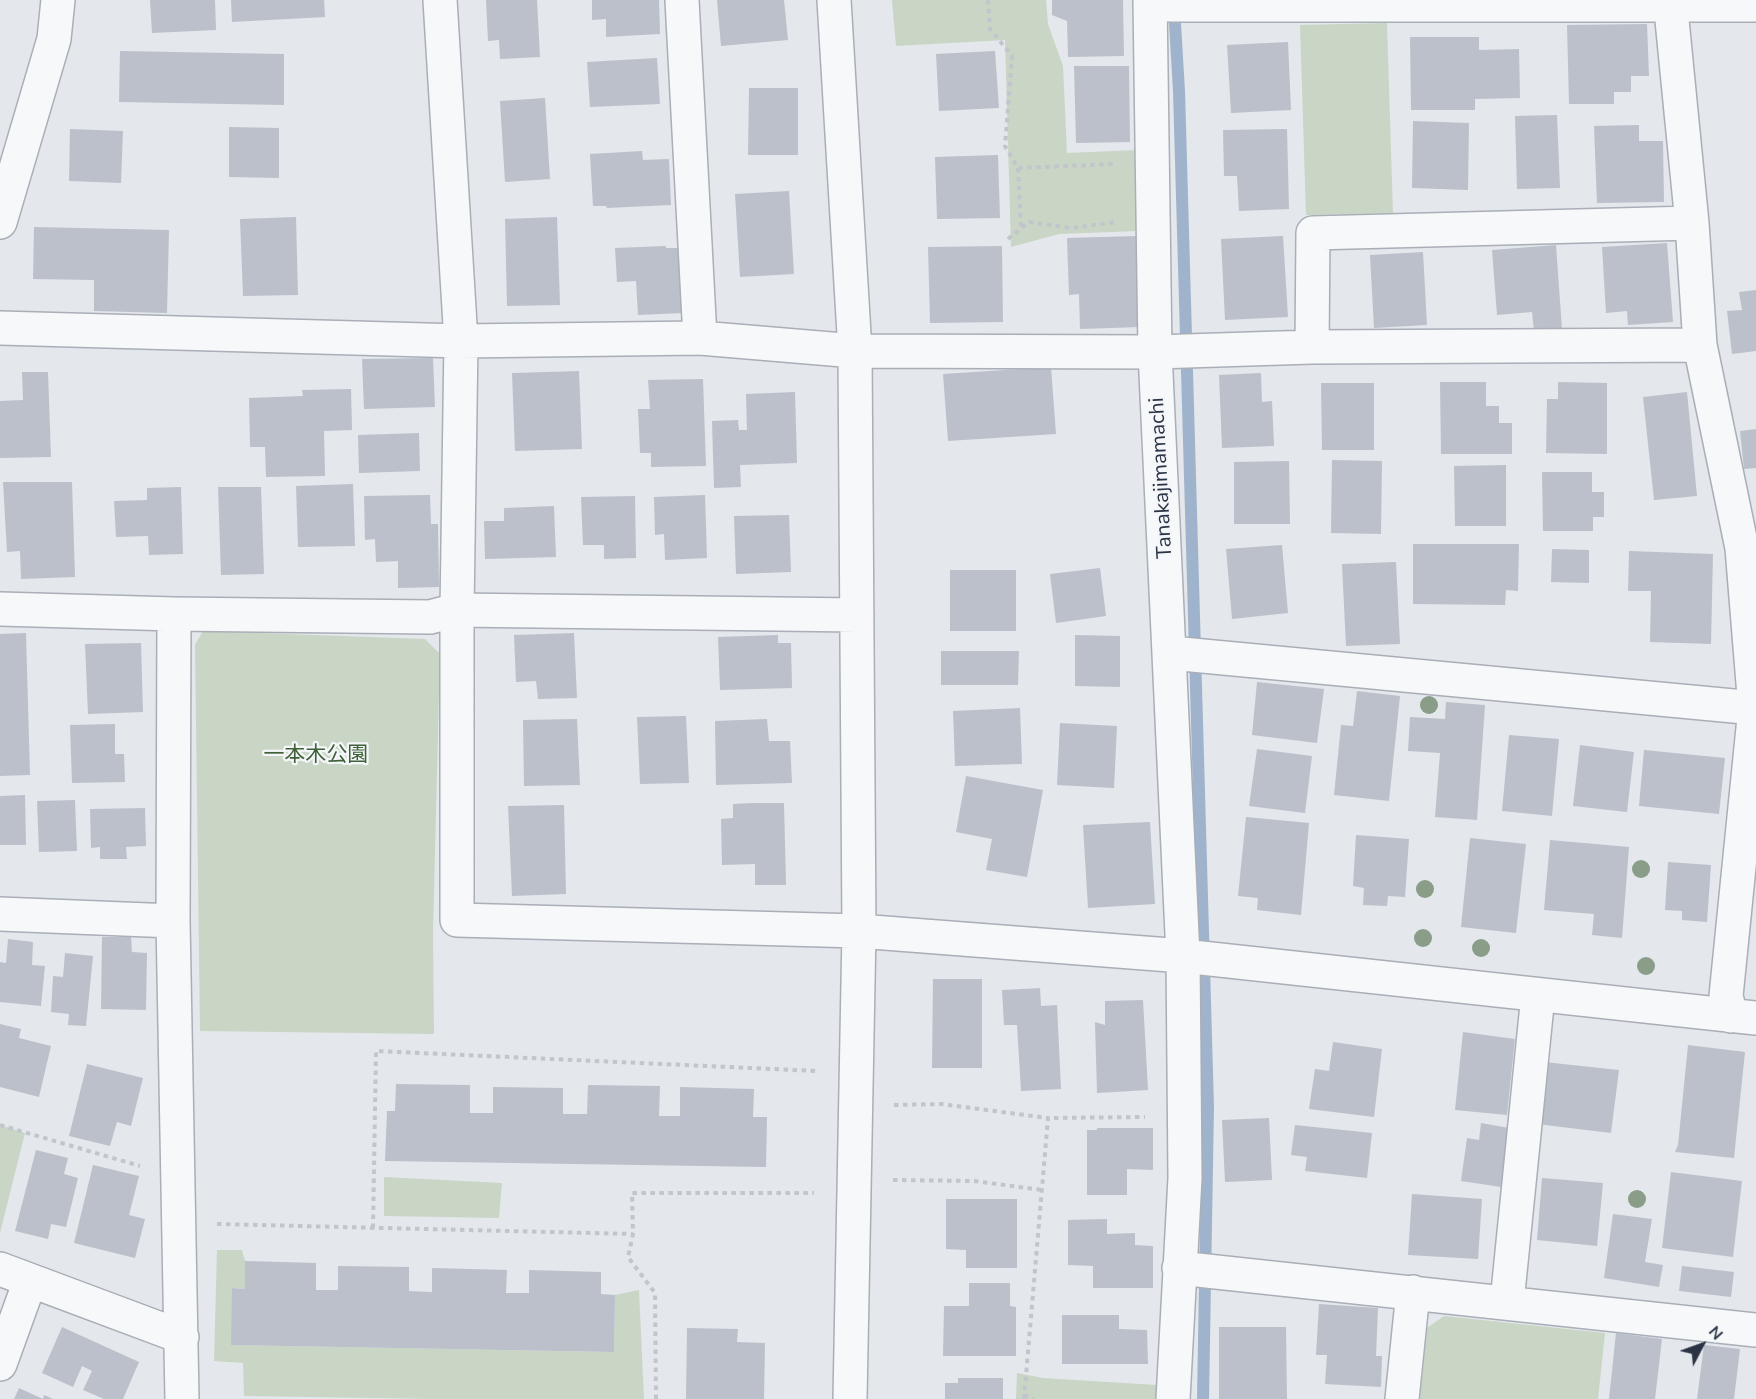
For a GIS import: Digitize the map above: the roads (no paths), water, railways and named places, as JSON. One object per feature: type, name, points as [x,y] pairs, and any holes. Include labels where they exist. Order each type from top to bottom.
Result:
[{"type":"street","points":[[0,222],[54,39],[58,0]]},
{"type":"street","points":[[440,0],[461,341],[457,610],[457,920],[859,931],[1183,956],[1744,1017]]},
{"type":"street","points":[[682,0],[700,338]]},
{"type":"street","points":[[834,0],[855,351],[859,931],[850,1399]]},
{"type":"street","points":[[1150,2],[1670,2],[1756,5]]},
{"type":"street","name":"Tanakajimamachi","points":[[1150,2],[1155,352],[1171,653],[1183,956],[1185,1178],[1173,1399]]},
{"type":"street","points":[[1670,2],[1692,224],[1700,345],[1749,548],[1755,708],[1726,996],[1744,1017]]},
{"type":"street","points":[[1312,347],[1313,233],[1692,224]]},
{"type":"street","points":[[0,328],[461,341],[700,338],[855,351],[1155,352],[1312,347],[1700,345]]},
{"type":"street","points":[[0,609],[430,617],[457,610],[857,615]]},
{"type":"street","points":[[174,614],[173,921],[182,1399]]},
{"type":"street","points":[[1171,653],[1755,708]]},
{"type":"street","points":[[0,914],[173,921]]},
{"type":"street","points":[[1507,1302],[1538,995]]},
{"type":"street","points":[[1179,1268],[1756,1330]]},
{"type":"street","points":[[0,1269],[182,1337]]},
{"type":"street","points":[[0,1364],[30,1281]]},
{"type":"street","points":[[1402,1399],[1413,1292]]},
{"type":"waterway","points":[[1174,7],[1179,91],[1208,1107],[1203,1399]]},
{"type":"park label","name":"一本木公園","points":[[316,756]]}]
